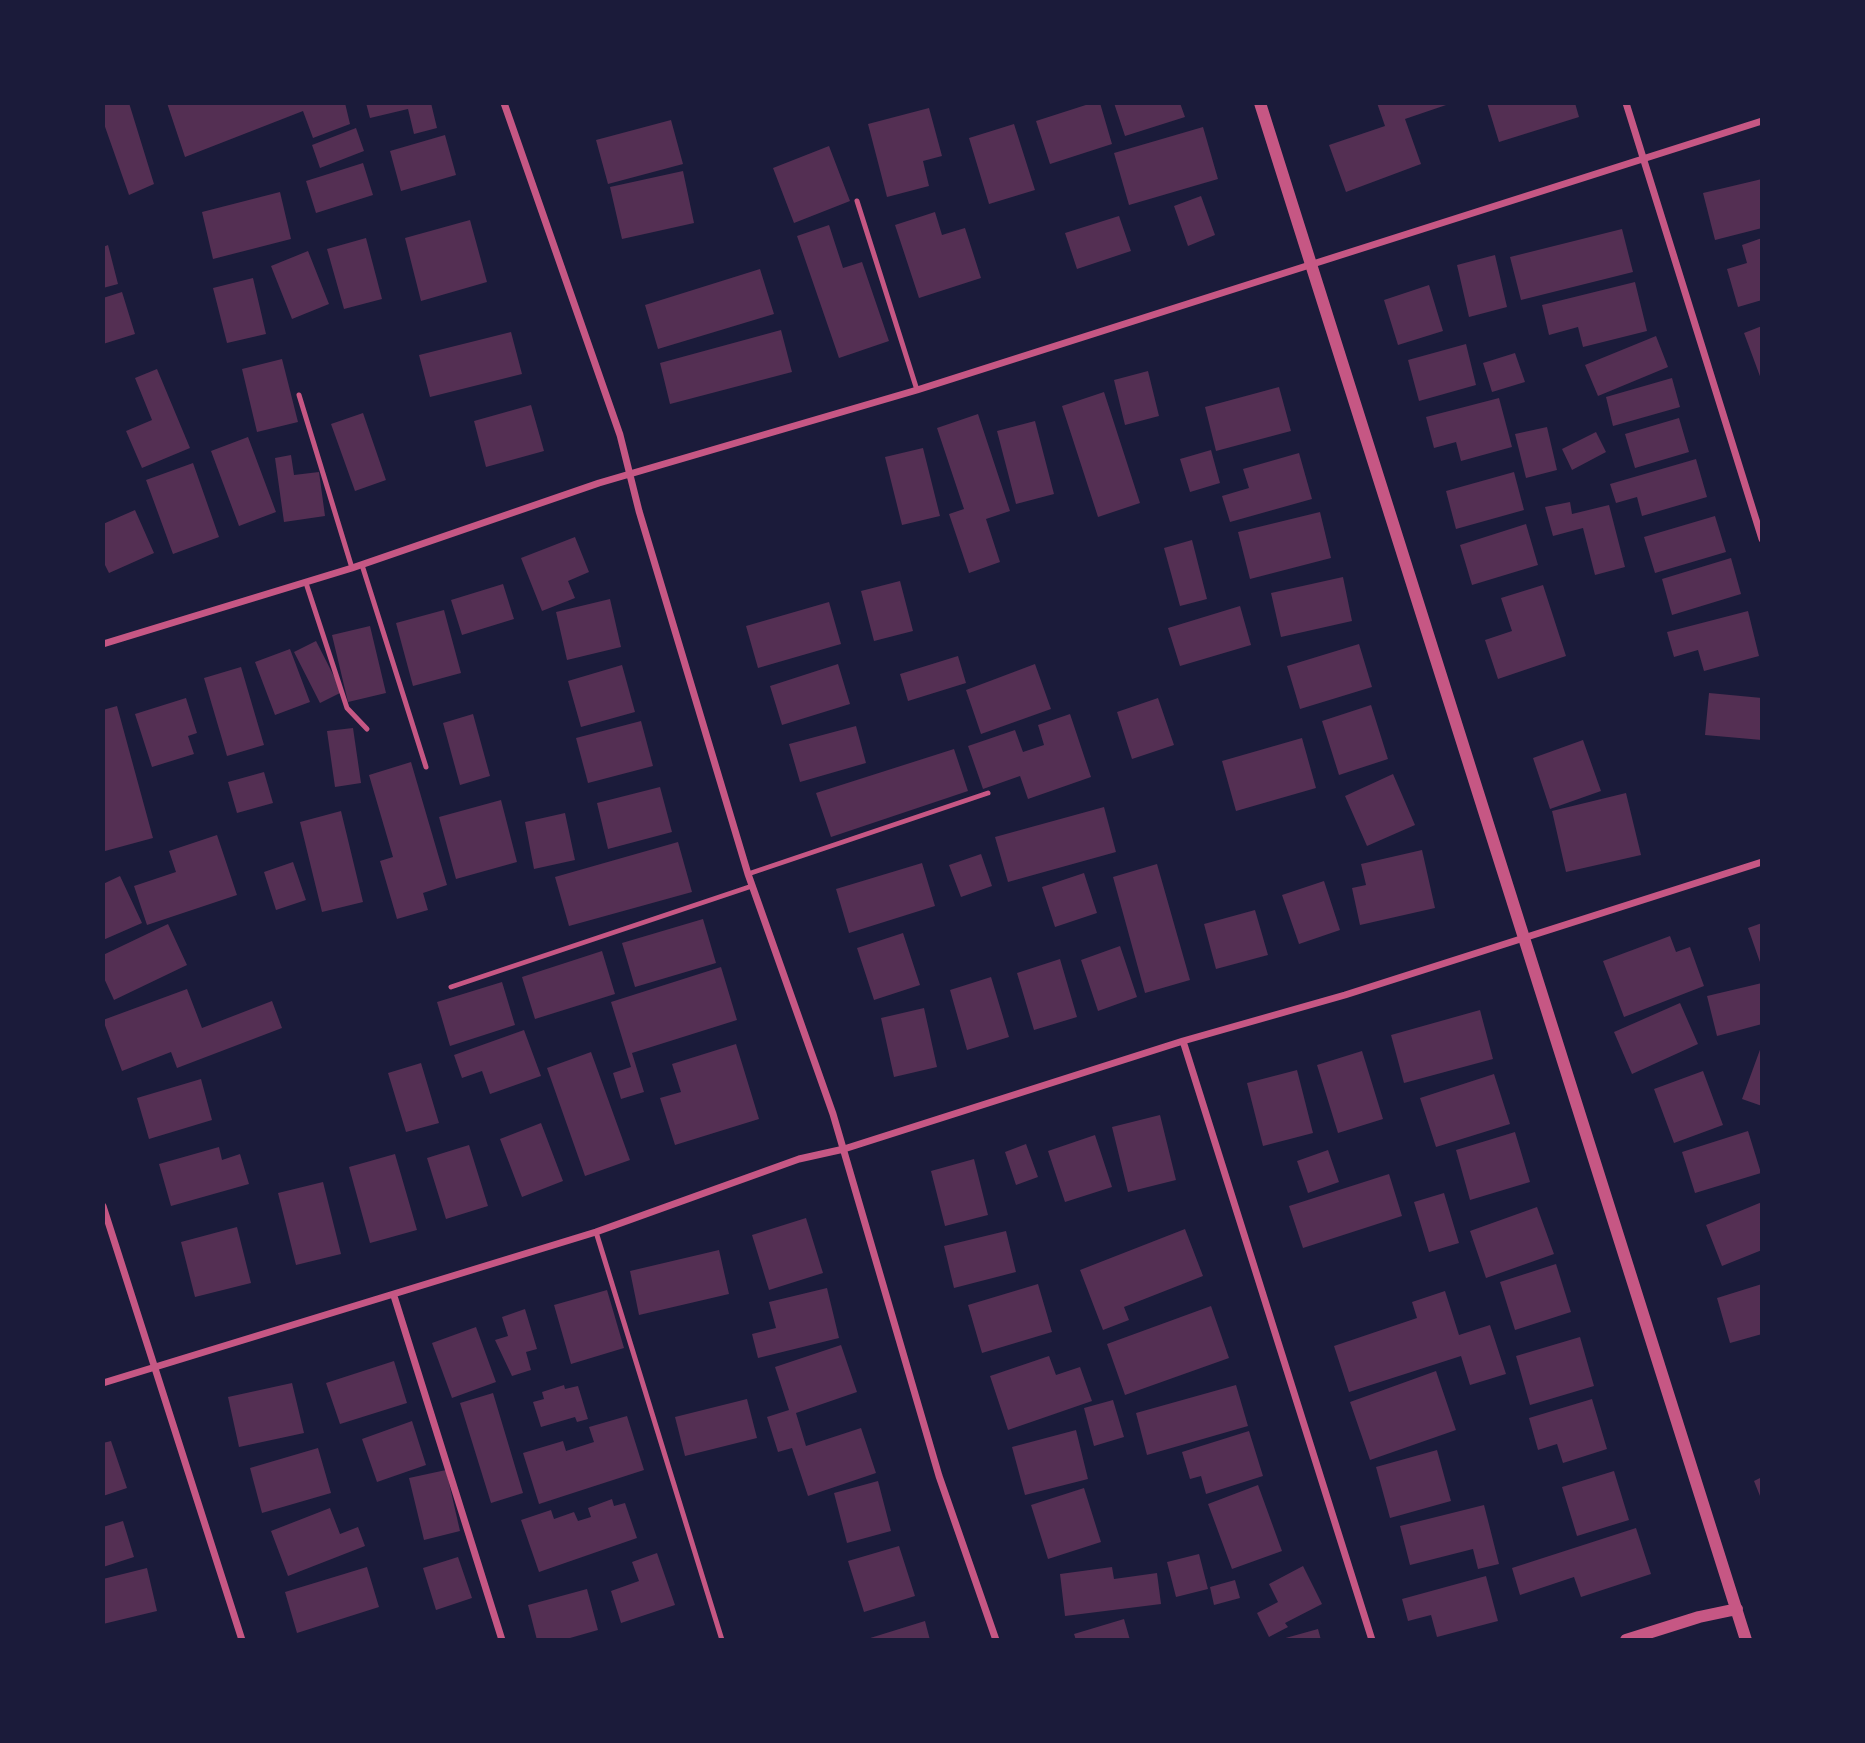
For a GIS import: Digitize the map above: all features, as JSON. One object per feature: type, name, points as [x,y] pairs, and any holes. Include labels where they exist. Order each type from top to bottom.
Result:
[{"type":"street","points":[[505,103],[620,435],[748,874],[844,1149],[939,1476],[996,1640]]},
{"type":"street","points":[[1260,103],[1746,1640]]},
{"type":"street","points":[[1626,103],[1762,538]]},
{"type":"street","points":[[103,644],[362,565],[599,483],[917,390],[1762,121]]},
{"type":"street","points":[[103,1383],[596,1232],[799,1160],[844,1149],[1182,1041],[1345,995],[1762,862]]},
{"type":"street","points":[[1182,1041],[1372,1640]]},
{"type":"street","points":[[103,1206],[242,1640]]},
{"type":"street","points":[[394,1296],[502,1640]]},
{"type":"street","points":[[1626,1640],[1699,1617],[1737,1609]]},
{"type":"lane","points":[[858,201],[917,390]]},
{"type":"lane","points":[[299,395],[352,568]]},
{"type":"lane","points":[[362,565],[426,768]]},
{"type":"lane","points":[[306,583],[347,708],[367,729]]},
{"type":"lane","points":[[748,874],[988,793]]},
{"type":"lane","points":[[451,987],[752,886]]},
{"type":"lane","points":[[596,1232],[723,1640]]},
{"type":"building","points":[[103,103],[129,103],[154,184],[129,195],[103,121]]},
{"type":"building","points":[[167,103],[345,103],[350,124],[313,138],[303,111],[185,157]]},
{"type":"building","points":[[366,103],[431,103],[437,128],[414,134],[408,109],[370,118]]},
{"type":"building","points":[[1092,103],[1100,103],[1112,144],[1050,164],[1036,121]]},
{"type":"building","points":[[1114,103],[1180,103],[1185,117],[1125,136]]},
{"type":"building","points":[[1377,103],[1449,104],[1405,119],[1421,164],[1346,192],[1329,145],[1385,126]]},
{"type":"building","points":[[1487,103],[1575,103],[1579,117],[1499,142]]},
{"type":"building","points":[[929,108],[942,156],[923,161],[929,186],[887,197],[868,124]]},
{"type":"building","points":[[671,120],[683,164],[608,184],[596,140]]},
{"type":"building","points":[[1014,124],[1035,190],[989,204],[969,138]]},
{"type":"building","points":[[1203,127],[1218,179],[1129,205],[1114,153]]},
{"type":"building","points":[[356,128],[364,151],[320,168],[312,145]]},
{"type":"building","points":[[445,135],[456,175],[401,191],[390,151]]},
{"type":"building","points":[[829,146],[850,201],[794,223],[773,168]]},
{"type":"building","points":[[363,163],[373,195],[316,213],[306,181]]},
{"type":"building","points":[[683,171],[694,223],[622,239],[610,187]]},
{"type":"building","points":[[1762,179],[1762,228],[1715,240],[1703,193]]},
{"type":"building","points":[[280,192],[291,239],[213,259],[202,212]]},
{"type":"building","points":[[1201,196],[1215,235],[1188,246],[1174,206]]},
{"type":"building","points":[[935,212],[942,235],[965,228],[981,278],[919,298],[895,225]]},
{"type":"building","points":[[1119,216],[1131,251],[1077,269],[1065,233]]},
{"type":"building","points":[[470,220],[487,282],[421,301],[405,238]]},
{"type":"building","points":[[829,225],[843,268],[862,262],[889,341],[839,358],[797,236]]},
{"type":"building","points":[[1622,229],[1633,272],[1521,300],[1510,257]]},
{"type":"building","points":[[366,238],[382,299],[344,309],[327,249]]},
{"type":"building","points":[[1762,238],[1762,300],[1738,307],[1727,269],[1747,263],[1742,245]]},
{"type":"building","points":[[108,245],[118,284],[103,288],[103,247]]},
{"type":"building","points":[[308,251],[329,304],[292,319],[271,266]]},
{"type":"building","points":[[1495,255],[1507,307],[1469,317],[1457,265]]},
{"type":"building","points":[[760,269],[774,314],[658,349],[645,305]]},
{"type":"building","points":[[253,278],[266,334],[227,343],[213,288]]},
{"type":"building","points":[[1635,282],[1647,331],[1583,347],[1578,327],[1549,335],[1542,305]]},
{"type":"building","points":[[1429,285],[1443,331],[1398,345],[1384,300]]},
{"type":"building","points":[[122,292],[135,334],[103,344],[103,298]]},
{"type":"building","points":[[1762,326],[1762,379],[1761,379],[1744,333]]},
{"type":"building","points":[[781,330],[792,372],[670,404],[660,363]]},
{"type":"building","points":[[511,332],[522,374],[430,397],[419,355]]},
{"type":"building","points":[[1656,336],[1668,367],[1598,396],[1585,365]]},
{"type":"building","points":[[1466,344],[1476,385],[1419,401],[1408,360]]},
{"type":"building","points":[[1515,353],[1525,382],[1492,392],[1483,363]]},
{"type":"building","points":[[282,359],[298,422],[257,432],[242,369]]},
{"type":"building","points":[[157,369],[190,448],[142,468],[126,431],[152,420],[135,378]]},
{"type":"building","points":[[1148,371],[1159,416],[1125,425],[1114,380]]},
{"type":"building","points":[[1672,378],[1680,407],[1613,426],[1606,397]]},
{"type":"building","points":[[1279,387],[1291,431],[1216,451],[1205,407]]},
{"type":"building","points":[[1104,392],[1140,503],[1098,517],[1062,406]]},
{"type":"building","points":[[1499,398],[1512,447],[1461,461],[1456,442],[1434,448],[1426,417]]},
{"type":"building","points":[[531,405],[544,451],[486,467],[474,421]]},
{"type":"building","points":[[363,413],[386,480],[355,491],[331,424]]},
{"type":"building","points":[[978,414],[1010,511],[986,519],[1000,562],[969,573],[949,514],[964,509],[937,428]]},
{"type":"building","points":[[1679,418],[1689,452],[1635,468],[1625,434]]},
{"type":"building","points":[[1035,421],[1054,494],[1016,504],[997,431]]},
{"type":"building","points":[[1547,427],[1557,470],[1526,478],[1515,434]]},
{"type":"building","points":[[1596,432],[1606,452],[1572,470],[1562,449]]},
{"type":"building","points":[[248,437],[276,512],[239,526],[211,451]]},
{"type":"building","points":[[923,448],[940,516],[902,525],[885,457]]},
{"type":"building","points":[[1211,450],[1220,483],[1190,492],[1180,459]]},
{"type":"building","points":[[1299,453],[1312,499],[1230,522],[1222,496],[1249,488],[1243,469]]},
{"type":"building","points":[[291,455],[294,475],[319,472],[325,516],[284,522],[275,458]]},
{"type":"building","points":[[1696,459],[1707,497],[1642,516],[1637,497],[1616,503],[1610,484]]},
{"type":"building","points":[[193,463],[219,537],[173,554],[146,480]]},
{"type":"building","points":[[1514,472],[1524,510],[1456,529],[1446,491]]},
{"type":"building","points":[[1570,502],[1572,514],[1609,505],[1625,567],[1595,575],[1583,528],[1553,536],[1545,507]]},
{"type":"building","points":[[135,510],[154,553],[109,573],[103,561],[103,524]]},
{"type":"building","points":[[1320,512],[1331,558],[1250,579],[1238,532]]},
{"type":"building","points":[[1715,516],[1726,552],[1655,573],[1644,537]]},
{"type":"building","points":[[1526,524],[1538,565],[1472,585],[1460,545]]},
{"type":"building","points":[[575,537],[589,572],[568,581],[575,598],[542,611],[521,558]]},
{"type":"building","points":[[1192,540],[1207,599],[1180,606],[1164,548]]},
{"type":"building","points":[[1731,558],[1741,594],[1672,615],[1662,579]]},
{"type":"building","points":[[1343,577],[1352,621],[1281,637],[1271,593]]},
{"type":"building","points":[[900,581],[913,631],[874,641],[861,591]]},
{"type":"building","points":[[503,584],[514,619],[462,635],[451,600]]},
{"type":"building","points":[[1543,585],[1566,656],[1498,679],[1485,640],[1512,631],[1501,598]]},
{"type":"building","points":[[610,599],[621,647],[567,660],[556,612]]},
{"type":"building","points":[[829,602],[841,644],[758,668],[746,626]]},
{"type":"building","points":[[1240,606],[1251,645],[1180,666],[1168,628]]},
{"type":"building","points":[[444,610],[461,673],[413,686],[396,623]]},
{"type":"building","points":[[1748,611],[1759,656],[1704,671],[1698,650],[1674,657],[1667,632]]},
{"type":"building","points":[[370,626],[386,693],[348,702],[332,635]]},
{"type":"building","points":[[316,641],[342,692],[320,703],[294,652]]},
{"type":"building","points":[[1359,644],[1372,687],[1300,709],[1287,666]]},
{"type":"building","points":[[290,649],[310,702],[275,715],[255,662]]},
{"type":"building","points":[[958,656],[966,683],[908,701],[900,674]]},
{"type":"building","points":[[838,664],[850,704],[782,725],[770,686]]},
{"type":"building","points":[[1035,664],[1051,709],[981,734],[966,690]]},
{"type":"building","points":[[622,665],[635,712],[581,727],[568,681]]},
{"type":"building","points":[[241,667],[264,745],[227,756],[204,678]]},
{"type":"building","points":[[1709,693],[1762,698],[1762,740],[1705,735]]},
{"type":"building","points":[[186,698],[197,733],[188,736],[194,754],[152,767],[135,714]]},
{"type":"building","points":[[1158,698],[1174,745],[1132,759],[1117,712]]},
{"type":"building","points":[[1371,705],[1388,759],[1339,775],[1322,721]]},
{"type":"building","points":[[117,706],[153,838],[105,851],[103,710]]},
{"type":"building","points":[[473,714],[490,776],[460,785],[443,723]]},
{"type":"building","points":[[1070,714],[1091,777],[1028,799],[1020,776],[983,789],[968,746],[1015,730],[1023,752],[1044,745],[1038,725]]},
{"type":"building","points":[[641,721],[653,766],[588,783],[576,738]]},
{"type":"building","points":[[856,726],[866,763],[800,782],[789,744]]},
{"type":"building","points":[[353,728],[361,783],[335,787],[327,731]]},
{"type":"building","points":[[1302,738],[1316,788],[1236,811],[1222,761]]},
{"type":"building","points":[[1583,740],[1601,791],[1550,809],[1533,758]]},
{"type":"building","points":[[954,749],[968,791],[831,837],[816,793]]},
{"type":"building","points":[[411,762],[447,885],[423,893],[428,910],[397,919],[380,861],[393,857],[369,775]]},
{"type":"building","points":[[264,772],[273,803],[237,813],[228,782]]},
{"type":"building","points":[[1393,774],[1415,825],[1367,846],[1345,796]]},
{"type":"building","points":[[660,787],[672,832],[608,849],[597,803]]},
{"type":"building","points":[[1626,793],[1641,855],[1566,872],[1552,811]]},
{"type":"building","points":[[501,800],[517,862],[456,879],[439,817]]},
{"type":"building","points":[[1104,807],[1116,852],[1008,882],[995,837]]},
{"type":"building","points":[[341,811],[363,902],[322,912],[300,822]]},
{"type":"building","points":[[565,813],[575,860],[534,869],[525,822]]},
{"type":"building","points":[[217,835],[237,895],[147,925],[134,886],[176,872],[169,851]]},
{"type":"building","points":[[678,842],[692,892],[569,926],[555,877]]},
{"type":"building","points":[[1422,850],[1435,908],[1360,925],[1352,888],[1366,885],[1361,864]]},
{"type":"building","points":[[981,854],[992,886],[961,897],[949,865]]},
{"type":"building","points":[[293,862],[306,900],[276,910],[264,872]]},
{"type":"building","points":[[922,863],[935,906],[849,933],[836,889]]},
{"type":"building","points":[[1157,864],[1190,980],[1145,993],[1113,877]]},
{"type":"building","points":[[1084,873],[1097,913],[1055,927],[1042,887]]},
{"type":"building","points":[[120,876],[142,923],[103,940],[103,884]]},
{"type":"building","points":[[1324,881],[1340,930],[1299,944],[1282,895]]},
{"type":"building","points":[[1255,910],[1268,955],[1216,969],[1204,924]]},
{"type":"building","points":[[703,919],[716,963],[635,987],[622,943]]},
{"type":"building","points":[[1762,923],[1762,965],[1761,965],[1748,928]]},
{"type":"building","points":[[168,924],[187,965],[114,1000],[103,976],[103,955]]},
{"type":"building","points":[[903,933],[920,985],[874,1000],[857,948]]},
{"type":"building","points":[[1670,936],[1676,952],[1690,947],[1704,986],[1624,1017],[1603,961]]},
{"type":"building","points":[[1120,946],[1137,997],[1098,1011],[1081,960]]},
{"type":"building","points":[[602,951],[615,994],[535,1019],[522,977]]},
{"type":"building","points":[[1060,959],[1077,1017],[1034,1030],[1017,973]]},
{"type":"building","points":[[721,967],[737,1020],[632,1053],[644,1092],[621,1099],[613,1073],[631,1067],[611,1002]]},
{"type":"building","points":[[991,977],[1009,1037],[967,1050],[950,990]]},
{"type":"building","points":[[502,982],[515,1025],[450,1046],[437,1002]]},
{"type":"building","points":[[1762,983],[1762,1024],[1717,1036],[1707,996]]},
{"type":"building","points":[[187,989],[202,1028],[272,1001],[282,1028],[177,1068],[171,1052],[122,1071],[103,1020]]},
{"type":"building","points":[[1680,1003],[1698,1044],[1632,1074],[1614,1032]]},
{"type":"building","points":[[924,1008],[937,1067],[894,1077],[881,1018]]},
{"type":"building","points":[[1480,1010],[1493,1059],[1404,1083],[1391,1035]]},
{"type":"building","points":[[524,1030],[541,1076],[490,1094],[482,1071],[462,1078],[454,1055]]},
{"type":"building","points":[[736,1044],[759,1119],[675,1145],[660,1098],[681,1092],[672,1064]]},
{"type":"building","points":[[1762,1047],[1762,1106],[1742,1099]]},
{"type":"building","points":[[1362,1051],[1383,1119],[1338,1133],[1317,1065]]},
{"type":"building","points":[[591,1052],[630,1160],[585,1176],[547,1068]]},
{"type":"building","points":[[421,1063],[439,1123],[406,1132],[388,1073]]},
{"type":"building","points":[[1297,1070],[1313,1133],[1263,1146],[1247,1083]]},
{"type":"building","points":[[1703,1071],[1723,1125],[1674,1143],[1654,1089]]},
{"type":"building","points":[[1494,1074],[1510,1124],[1436,1147],[1420,1098]]},
{"type":"building","points":[[201,1079],[212,1120],[149,1139],[137,1098]]},
{"type":"building","points":[[1160,1115],[1176,1180],[1128,1192],[1112,1127]]},
{"type":"building","points":[[541,1123],[563,1181],[522,1197],[500,1139]]},
{"type":"building","points":[[1748,1131],[1761,1173],[1695,1193],[1682,1152]]},
{"type":"building","points":[[1515,1132],[1530,1182],[1470,1200],[1456,1150]]},
{"type":"building","points":[[1095,1135],[1112,1187],[1065,1202],[1048,1151]]},
{"type":"building","points":[[1026,1144],[1038,1177],[1016,1185],[1005,1152]]},
{"type":"building","points":[[469,1145],[488,1206],[446,1219],[427,1158]]},
{"type":"building","points":[[219,1147],[222,1160],[240,1154],[249,1184],[171,1206],[159,1164]]},
{"type":"building","points":[[1328,1150],[1339,1182],[1308,1193],[1297,1161]]},
{"type":"building","points":[[395,1154],[417,1230],[370,1243],[349,1167]]},
{"type":"building","points":[[974,1159],[988,1215],[945,1226],[931,1171]]},
{"type":"building","points":[[1389,1174],[1402,1216],[1303,1248],[1289,1206]]},
{"type":"building","points":[[323,1182],[341,1254],[296,1265],[278,1193]]},
{"type":"building","points":[[1444,1193],[1459,1243],[1429,1252],[1414,1202]]},
{"type":"building","points":[[1762,1202],[1762,1250],[1722,1266],[1706,1225]]},
{"type":"building","points":[[1537,1207],[1554,1254],[1486,1278],[1470,1231]]},
{"type":"building","points":[[806,1218],[823,1273],[769,1290],[752,1235]]},
{"type":"building","points":[[237,1227],[251,1283],[195,1297],[181,1242]]},
{"type":"building","points":[[1185,1229],[1203,1276],[1124,1307],[1129,1320],[1103,1330],[1080,1270]]},
{"type":"building","points":[[1006,1231],[1016,1272],[954,1288],[944,1246]]},
{"type":"building","points":[[719,1250],[729,1294],[639,1315],[630,1271]]},
{"type":"building","points":[[1556,1264],[1571,1312],[1515,1330],[1500,1282]]},
{"type":"building","points":[[1038,1284],[1052,1332],[982,1353],[968,1305]]},
{"type":"building","points":[[1762,1284],[1762,1334],[1730,1343],[1717,1298]]},
{"type":"building","points":[[827,1288],[839,1338],[758,1358],[752,1334],[776,1328],[769,1302]]},
{"type":"building","points":[[607,1290],[624,1348],[571,1364],[554,1305]]},
{"type":"building","points":[[1445,1291],[1459,1335],[1490,1325],[1506,1374],[1470,1385],[1461,1356],[1349,1392],[1334,1346],[1417,1318],[1412,1302]]},
{"type":"building","points":[[1211,1306],[1229,1358],[1125,1395],[1107,1344]]},
{"type":"building","points":[[525,1309],[537,1349],[526,1352],[531,1370],[512,1376],[495,1340],[508,1336],[502,1317]]},
{"type":"building","points":[[476,1327],[496,1382],[452,1398],[432,1343]]},
{"type":"building","points":[[1580,1337],[1594,1386],[1530,1405],[1516,1356]]},
{"type":"building","points":[[841,1345],[857,1392],[796,1413],[806,1446],[861,1428],[876,1473],[808,1496],[792,1448],[778,1452],[767,1417],[789,1410],[775,1367]]},
{"type":"building","points":[[1049,1356],[1056,1375],[1080,1367],[1092,1401],[1008,1430],[990,1376]]},
{"type":"building","points":[[394,1361],[407,1403],[340,1424],[326,1383]]},
{"type":"building","points":[[1436,1371],[1456,1430],[1370,1460],[1350,1402]]},
{"type":"building","points":[[292,1383],[304,1433],[239,1447],[228,1397]]},
{"type":"building","points":[[564,1385],[565,1389],[578,1386],[588,1419],[577,1422],[575,1417],[541,1427],[533,1402],[544,1399],[542,1392]]},
{"type":"building","points":[[1236,1385],[1248,1426],[1147,1455],[1136,1413]]},
{"type":"building","points":[[493,1393],[523,1493],[491,1503],[460,1403]]},
{"type":"building","points":[[747,1399],[757,1438],[685,1456],[675,1417]]},
{"type":"building","points":[[1592,1399],[1607,1449],[1563,1463],[1557,1444],[1538,1450],[1529,1418]]},
{"type":"building","points":[[1113,1400],[1124,1437],[1094,1446],[1084,1408]]},
{"type":"building","points":[[627,1416],[644,1470],[539,1504],[523,1453],[563,1441],[566,1451],[594,1442],[589,1427]]},
{"type":"building","points":[[412,1421],[426,1465],[377,1482],[362,1439]]},
{"type":"building","points":[[1076,1430],[1088,1479],[1025,1495],[1012,1447]]},
{"type":"building","points":[[1249,1431],[1263,1476],[1206,1494],[1201,1476],[1190,1479],[1182,1452]]},
{"type":"building","points":[[111,1441],[127,1488],[103,1496],[103,1443]]},
{"type":"building","points":[[318,1448],[331,1493],[262,1513],[250,1468]]},
{"type":"building","points":[[1437,1450],[1451,1501],[1390,1518],[1376,1467]]},
{"type":"building","points":[[446,1470],[460,1531],[424,1540],[409,1478]]},
{"type":"building","points":[[1614,1471],[1629,1520],[1577,1536],[1562,1487]]},
{"type":"building","points":[[1762,1477],[1762,1501],[1754,1481]]},
{"type":"building","points":[[878,1481],[891,1531],[847,1543],[834,1493]]},
{"type":"building","points":[[1258,1485],[1282,1551],[1232,1569],[1208,1504]]},
{"type":"building","points":[[1084,1488],[1101,1542],[1048,1559],[1031,1505]]},
{"type":"building","points":[[612,1499],[614,1506],[625,1503],[637,1538],[539,1572],[521,1520],[551,1510],[554,1519],[574,1512],[578,1521],[591,1517],[588,1508]]},
{"type":"building","points":[[1484,1505],[1499,1564],[1478,1569],[1473,1549],[1410,1565],[1400,1526]]},
{"type":"building","points":[[330,1508],[340,1534],[358,1527],[365,1546],[288,1576],[271,1531]]},
{"type":"building","points":[[123,1521],[134,1557],[103,1567],[103,1527]]},
{"type":"building","points":[[1636,1528],[1651,1574],[1581,1597],[1574,1577],[1520,1595],[1512,1568]]},
{"type":"building","points":[[899,1546],[915,1596],[864,1612],[848,1561]]},
{"type":"building","points":[[657,1553],[675,1605],[621,1623],[611,1591],[639,1581],[632,1562]]},
{"type":"building","points":[[1199,1554],[1208,1589],[1176,1597],[1167,1562]]},
{"type":"building","points":[[458,1557],[472,1598],[436,1610],[423,1568]]},
{"type":"building","points":[[1303,1566],[1322,1604],[1285,1623],[1288,1627],[1269,1637],[1257,1613],[1278,1602],[1269,1584]]},
{"type":"building","points":[[367,1567],[379,1607],[297,1633],[285,1592]]},
{"type":"building","points":[[1112,1567],[1114,1579],[1157,1573],[1161,1604],[1065,1616],[1060,1574]]},
{"type":"building","points":[[147,1568],[157,1611],[103,1624],[103,1579]]},
{"type":"building","points":[[1486,1576],[1498,1621],[1437,1637],[1431,1615],[1408,1621],[1402,1599]]},
{"type":"building","points":[[1235,1580],[1240,1598],[1214,1605],[1210,1587]]},
{"type":"building","points":[[587,1589],[598,1630],[563,1640],[537,1640],[528,1605]]},
{"type":"building","points":[[1124,1619],[1130,1640],[1076,1640],[1074,1634]]},
{"type":"building","points":[[925,1621],[930,1640],[867,1640],[867,1639]]},
{"type":"building","points":[[1318,1629],[1321,1640],[1282,1640],[1282,1639]]}]
